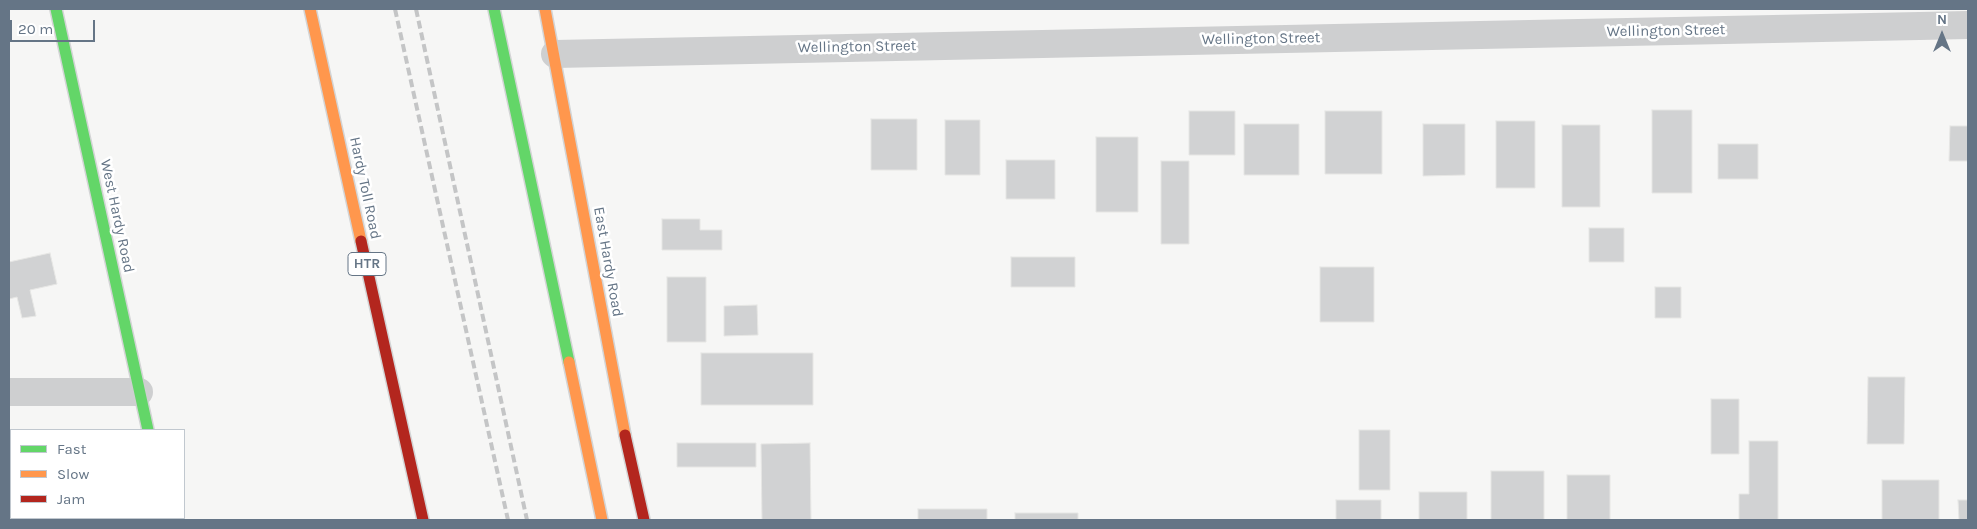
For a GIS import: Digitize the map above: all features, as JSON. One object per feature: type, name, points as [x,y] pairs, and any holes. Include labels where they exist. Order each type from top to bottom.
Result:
[{"type":"main road","name":"West Hardy Road","points":[[56,9],[148,429]]},
{"type":"main road","name":"Hardy Toll Road","points":[[310,9],[423,520]]},
{"type":"main road","points":[[494,9],[602,520]]},
{"type":"main road","name":"East Hardy Road","points":[[545,9],[555,54],[626,440],[644,520]]},
{"type":"street","name":"Wellington Street","points":[[555,54],[1968,25]]},
{"type":"street","points":[[9,392],[140,392]]},
{"type":"building","points":[[1652,110],[1692,110],[1692,193],[1652,193]]},
{"type":"building","points":[[1189,111],[1235,111],[1235,155],[1189,155]]},
{"type":"building","points":[[1325,111],[1382,111],[1382,174],[1325,174]]},
{"type":"building","points":[[871,119],[917,119],[917,170],[871,170]]},
{"type":"building","points":[[945,120],[980,120],[980,175],[945,175]]},
{"type":"building","points":[[1496,121],[1535,121],[1535,188],[1496,188]]},
{"type":"building","points":[[1244,124],[1299,124],[1299,175],[1244,175]]},
{"type":"building","points":[[1423,124],[1465,124],[1465,175],[1423,176]]},
{"type":"building","points":[[1562,125],[1600,125],[1600,207],[1562,207]]},
{"type":"building","points":[[1950,126],[1968,126],[1968,161],[1949,161]]},
{"type":"building","points":[[1096,137],[1138,137],[1138,212],[1096,212]]},
{"type":"building","points":[[1718,144],[1758,144],[1758,179],[1718,179]]},
{"type":"building","points":[[1006,160],[1055,160],[1055,199],[1006,199]]},
{"type":"building","points":[[1161,161],[1189,161],[1189,244],[1161,244]]},
{"type":"building","points":[[662,219],[700,219],[700,230],[722,230],[722,250],[662,250]]},
{"type":"building","points":[[1589,228],[1624,228],[1624,262],[1589,262]]},
{"type":"building","points":[[50,253],[57,284],[30,290],[36,316],[22,318],[17,297],[9,299],[9,262]]},
{"type":"building","points":[[1011,257],[1075,257],[1075,287],[1011,287]]},
{"type":"building","points":[[1320,267],[1374,267],[1374,322],[1320,322]]},
{"type":"building","points":[[667,277],[706,277],[706,342],[667,342]]},
{"type":"building","points":[[1655,287],[1681,287],[1681,318],[1655,318]]},
{"type":"building","points":[[757,305],[758,335],[724,336],[724,306]]},
{"type":"building","points":[[701,353],[813,353],[813,405],[701,405]]},
{"type":"building","points":[[1868,377],[1905,377],[1904,444],[1867,444]]},
{"type":"building","points":[[1711,399],[1739,399],[1739,454],[1711,454]]},
{"type":"building","points":[[1359,430],[1390,430],[1390,490],[1359,490]]},
{"type":"building","points":[[1749,441],[1778,441],[1778,520],[1739,520],[1739,494],[1749,494]]},
{"type":"building","points":[[677,443],[756,443],[756,467],[677,467]]},
{"type":"building","points":[[810,443],[811,520],[762,520],[761,444]]},
{"type":"building","points":[[1491,471],[1544,471],[1544,520],[1491,520]]},
{"type":"building","points":[[1567,475],[1610,475],[1610,520],[1567,520]]},
{"type":"building","points":[[1882,480],[1939,480],[1939,520],[1882,520]]},
{"type":"building","points":[[1419,492],[1467,492],[1467,520],[1419,520]]},
{"type":"building","points":[[1336,500],[1381,500],[1381,520],[1336,520]]},
{"type":"building","points":[[1958,500],[1968,500],[1968,520],[1959,520]]},
{"type":"building","points":[[918,509],[987,509],[987,520],[918,520]]},
{"type":"building","points":[[1015,513],[1078,513],[1078,520],[1015,520]]},
{"type":"railway","points":[[395,9],[508,520]]},
{"type":"railway","points":[[416,9],[527,520]]},
{"type":"traffic: fast","points":[[56,9],[148,429]]},
{"type":"traffic: fast","points":[[494,9],[569,362]]},
{"type":"traffic: slow","points":[[310,9],[361,241]]},
{"type":"traffic: slow","points":[[545,9],[625,435]]},
{"type":"traffic: slow","points":[[569,362],[602,520]]},
{"type":"traffic: jam","points":[[361,241],[423,520]]},
{"type":"traffic: jam","points":[[625,435],[644,520]]}]
